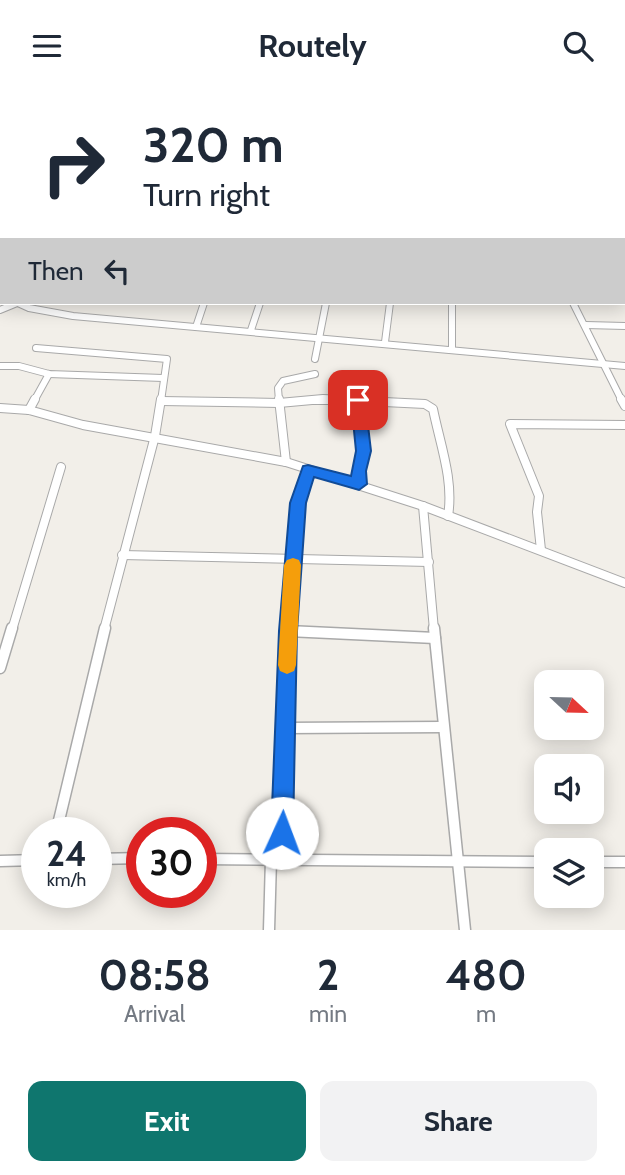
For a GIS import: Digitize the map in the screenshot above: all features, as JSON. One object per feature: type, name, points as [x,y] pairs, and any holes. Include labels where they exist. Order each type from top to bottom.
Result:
[{"type":"street","points":[[20,305],[46,313],[625,366]]},
{"type":"street","points":[[196,327],[203,305]]},
{"type":"street","points":[[251,330],[259,305]]},
{"type":"street","points":[[315,359],[326,305]]},
{"type":"street","points":[[385,342],[390,305]]},
{"type":"street","points":[[452,305],[452,350]]},
{"type":"street","points":[[574,305],[625,406]]},
{"type":"street","points":[[586,325],[625,326]]},
{"type":"street","points":[[36,348],[167,359],[155,436],[122,555],[60,817]]},
{"type":"street","points":[[0,366],[19,366],[49,374],[163,378]]},
{"type":"street","points":[[29,410],[49,374]]},
{"type":"street","points":[[286,462],[278,388],[283,381],[315,374]]},
{"type":"street","points":[[358,400],[363,451],[358,471],[359,484]]},
{"type":"street","points":[[161,401],[417,402],[432,409],[452,503],[448,516]]},
{"type":"street","points":[[0,408],[29,410],[73,423],[286,462],[423,506],[625,583]]},
{"type":"street","points":[[541,550],[537,512],[539,496],[510,424],[625,425]]},
{"type":"street","points":[[0,668],[61,467]]},
{"type":"street","points":[[269,930],[285,728],[293,559],[298,503],[308,470]]},
{"type":"street","points":[[423,506],[442,727],[465,930]]},
{"type":"street","points":[[122,555],[429,562]]},
{"type":"street","points":[[288,631],[435,638]]},
{"type":"street","points":[[285,728],[442,727]]},
{"type":"street","points":[[217,859],[534,862]]},
{"type":"street","points":[[0,861],[21,860]]},
{"type":"street","points":[[604,862],[625,862]]},
{"type":"slow traffic","points":[[287,665],[293,565]]},
{"type":"route","points":[[282,833],[288,631],[298,503],[308,470],[359,484],[358,471],[363,451],[358,400]]}]
